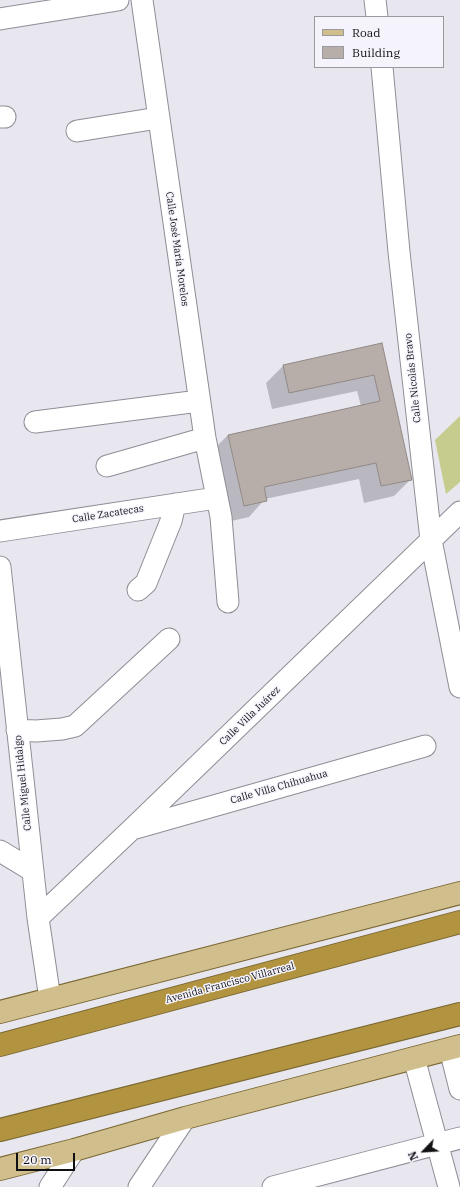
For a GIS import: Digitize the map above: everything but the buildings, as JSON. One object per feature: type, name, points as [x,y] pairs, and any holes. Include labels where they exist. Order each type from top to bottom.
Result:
[{"type":"highway","points":[[425,931],[460,914]]},
{"type":"highway","name":"Avenida Francisco Villarreal","points":[[0,1045],[460,922]]},
{"type":"highway","points":[[0,1130],[460,1014]]},
{"type":"main road","points":[[0,1012],[460,892]]},
{"type":"main road","points":[[0,1169],[74,1150],[185,1118],[455,1048]]},
{"type":"street","points":[[0,19],[118,0]]},
{"type":"street","name":"Calle José María Morelos","points":[[142,0],[204,438],[221,517],[228,602]]},
{"type":"street","points":[[375,0],[377,16]]},
{"type":"street","name":"Calle Nicolás Bravo","points":[[382,68],[398,244],[431,540],[452,601],[460,687]]},
{"type":"street","points":[[77,131],[158,118]]},
{"type":"street","points":[[35,422],[199,401]]},
{"type":"street","points":[[107,466],[204,438]]},
{"type":"street","name":"Calle Zacatecas","points":[[0,530],[216,498]]},
{"type":"street","points":[[138,590],[146,582],[171,521],[174,504]]},
{"type":"street","name":"Calle Villa Juárez","points":[[38,918],[460,512]]},
{"type":"street","name":"Calle Miguel Hidalgo","points":[[0,567],[3,617],[38,918],[50,999]]},
{"type":"street","points":[[17,730],[62,730],[75,726],[169,639]]},
{"type":"street","name":"Calle Villa Chihuahua","points":[[133,828],[425,746]]},
{"type":"street","points":[[0,851],[33,871]]},
{"type":"street","points":[[455,1048],[460,1088]]},
{"type":"street","points":[[414,1058],[449,1187]]},
{"type":"street","points":[[139,1187],[185,1118]]},
{"type":"street","points":[[274,1187],[460,1138]]},
{"type":"street","points":[[50,1187],[74,1150]]},
{"type":"green space","points":[[460,416],[460,482],[446,494],[435,440]]}]
